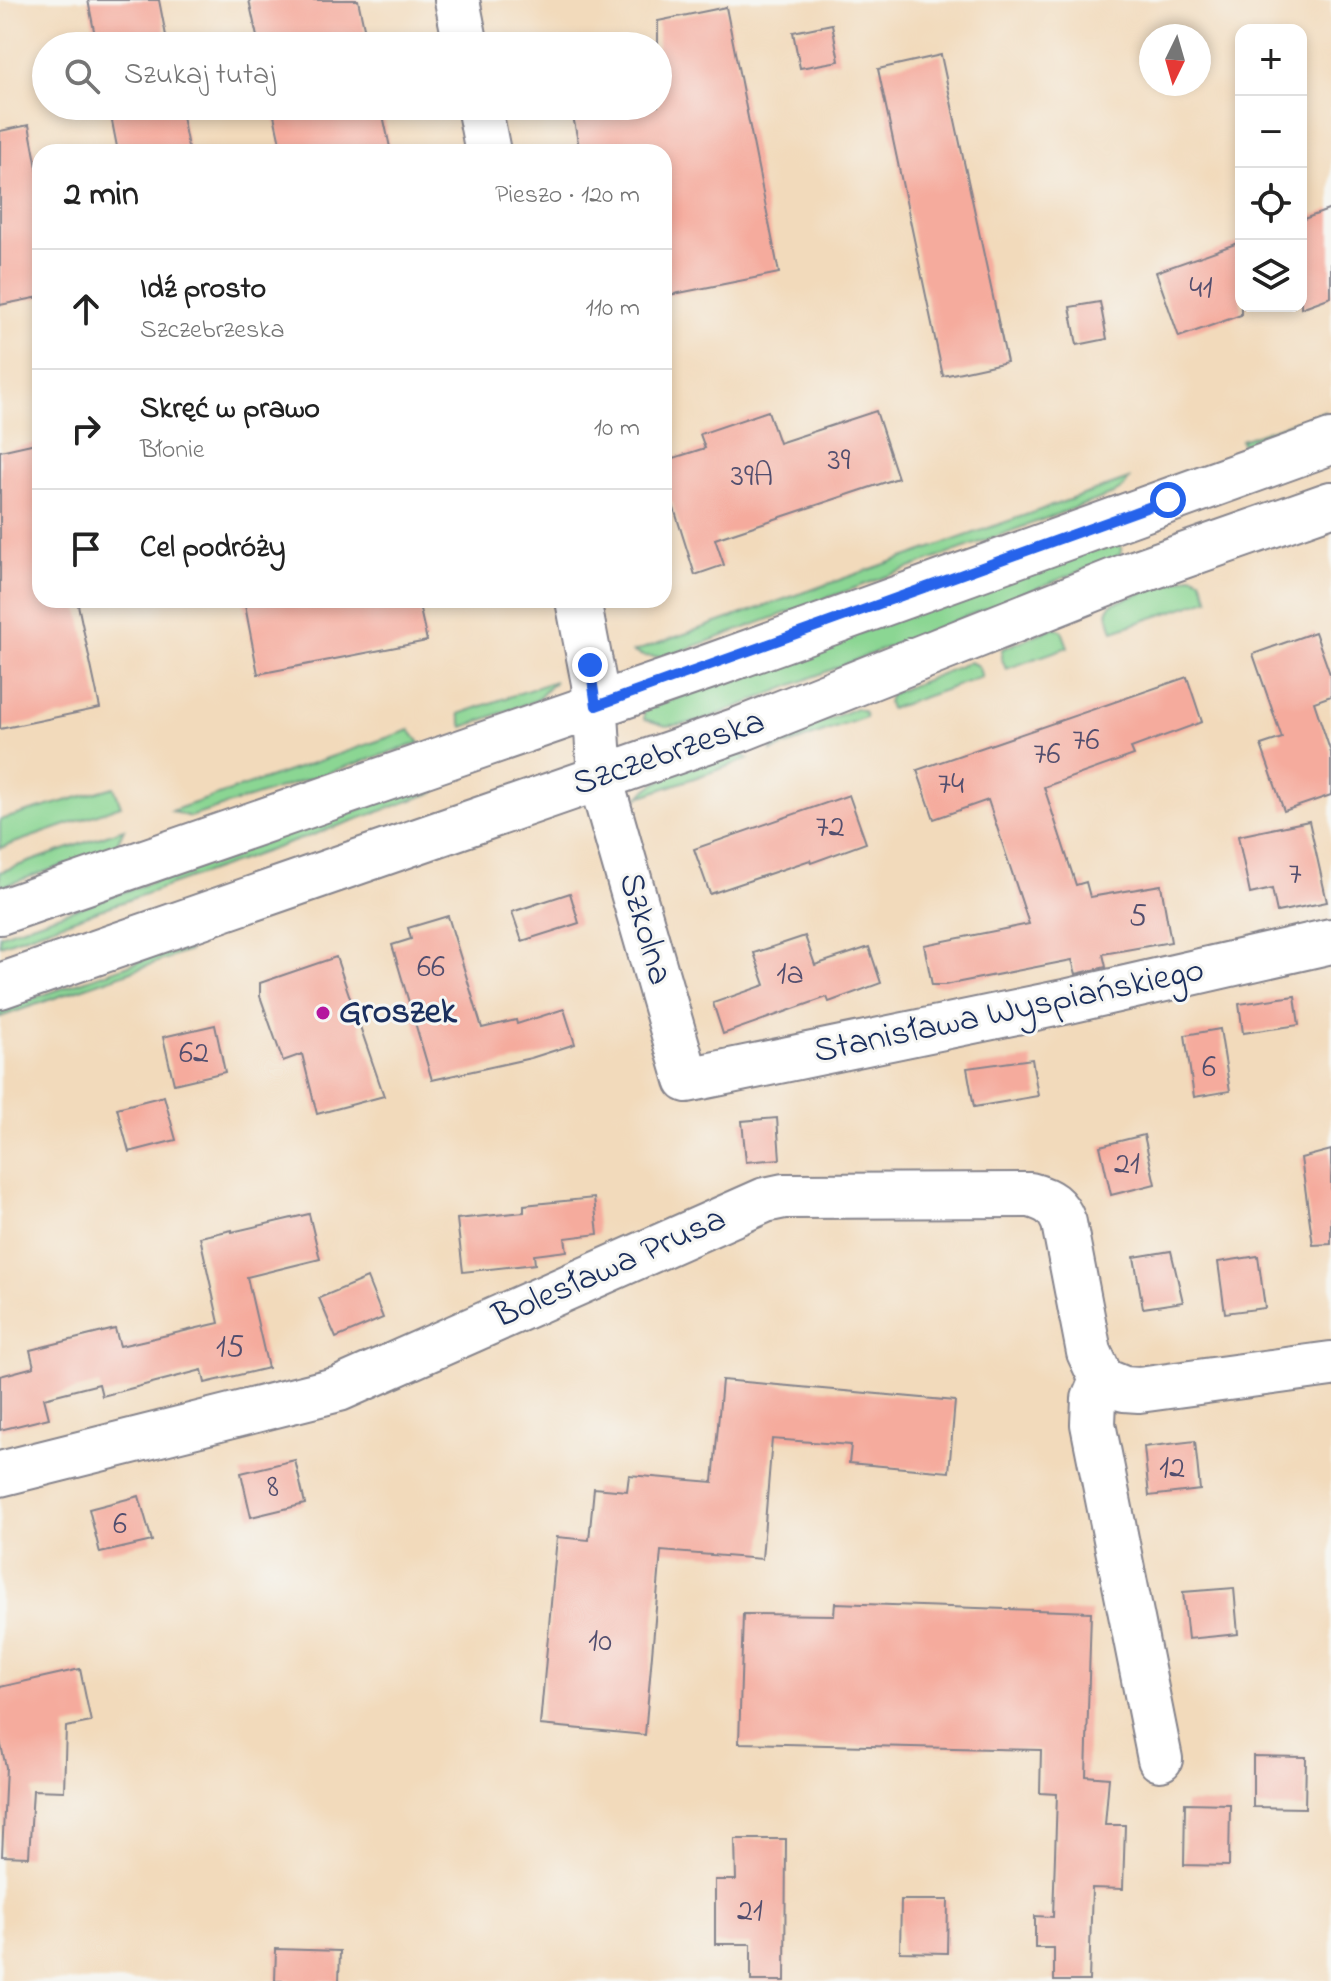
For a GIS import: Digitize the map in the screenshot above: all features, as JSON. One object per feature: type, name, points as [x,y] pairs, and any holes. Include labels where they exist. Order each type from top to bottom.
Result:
[{"type":"street","points":[[457,0],[463,32]]},
{"type":"street","points":[[482,120],[486,144]]},
{"type":"street","name":"Szczebrzeska","points":[[0,912],[596,706],[1331,442]]},
{"type":"street","name":"Szczebrzeska","points":[[0,986],[741,729],[1100,586],[1331,504]]},
{"type":"street","name":"Szkolna","points":[[579,608],[596,706],[600,778],[687,1080]]},
{"type":"street","name":"Stanisława Wyspiańskiego","points":[[687,1080],[1069,1001],[1331,941]]},
{"type":"street","name":"Bolesława Prusa","points":[[0,1474],[339,1389],[745,1208],[784,1196],[1012,1194],[1045,1199],[1057,1207],[1064,1223],[1089,1352],[1102,1380]]},
{"type":"street","points":[[1160,1759],[1093,1424],[1094,1399],[1102,1380],[1124,1389],[1139,1390],[1331,1364]]},
{"type":"green space","points":[[1325,411],[1303,427],[1243,447],[1241,440]]},
{"type":"green space","points":[[1129,479],[1124,487],[1113,494],[665,657],[643,656],[633,652]]},
{"type":"green space","points":[[1116,541],[1121,553],[1116,557],[699,722],[666,726],[644,719],[644,710]]},
{"type":"green space","points":[[1193,575],[1201,579],[1209,599],[1113,631],[1107,612],[1111,604]]},
{"type":"green space","points":[[1055,627],[1062,631],[1068,647],[1006,669],[1001,657],[1002,649]]},
{"type":"green space","points":[[970,662],[978,666],[982,677],[890,709],[888,702],[891,694]]},
{"type":"green space","points":[[555,681],[537,700],[463,727],[459,714]]},
{"type":"green space","points":[[856,708],[864,711],[866,717],[771,751],[774,742]]},
{"type":"green space","points":[[410,730],[420,743],[190,817],[171,811]]},
{"type":"green space","points":[[740,753],[749,759],[639,797],[673,775]]},
{"type":"green space","points":[[432,784],[435,792],[0,945],[0,935]]},
{"type":"green space","points":[[114,787],[121,806],[0,848],[0,820]]},
{"type":"green space","points":[[124,829],[115,848],[0,887],[0,872]]},
{"type":"green space","points":[[184,946],[189,951],[0,1017],[0,1010]]},
{"type":"building","points":[[88,0],[159,0],[165,32],[94,32]]},
{"type":"building","points":[[249,0],[358,0],[365,32],[256,32]]},
{"type":"building","points":[[726,7],[779,273],[672,294],[672,144],[578,144],[574,120],[672,120],[672,32],[658,32],[658,21]]},
{"type":"building","points":[[832,24],[839,61],[800,68],[793,32]]},
{"type":"building","points":[[941,55],[1007,362],[943,376],[878,69]]},
{"type":"building","points":[[112,120],[183,120],[187,144],[116,144]]},
{"type":"building","points":[[275,120],[384,120],[389,144],[280,144]]},
{"type":"building","points":[[29,125],[33,144],[32,299],[0,305],[0,131]]},
{"type":"building","points":[[1331,209],[1331,297],[1307,306],[1307,240],[1307,218]]},
{"type":"building","points":[[1235,244],[1235,312],[1241,312],[1241,315],[1179,337],[1156,272]]},
{"type":"building","points":[[1100,302],[1107,339],[1077,345],[1070,307]]},
{"type":"building","points":[[768,411],[779,443],[876,411],[898,478],[715,539],[724,565],[695,575],[672,502],[672,458],[705,448],[700,434]]},
{"type":"building","points":[[32,444],[32,608],[79,608],[100,708],[0,729],[0,451]]},
{"type":"building","points":[[246,608],[420,608],[427,641],[258,674]]},
{"type":"building","points":[[1315,632],[1331,677],[1331,696],[1314,702],[1331,753],[1331,795],[1284,811],[1261,745],[1282,738],[1253,654]]},
{"type":"building","points":[[1187,677],[1202,722],[1131,748],[1134,755],[1044,787],[1076,885],[1086,882],[1090,897],[1161,885],[1171,942],[1103,954],[1106,967],[1076,974],[1072,960],[932,985],[924,945],[1029,924],[988,800],[934,819],[917,770]]},
{"type":"building","points":[[849,795],[866,843],[710,894],[694,849]]},
{"type":"building","points":[[1309,821],[1327,902],[1277,912],[1272,889],[1250,894],[1238,836]]},
{"type":"building","points":[[570,893],[579,923],[522,941],[512,912]]},
{"type":"building","points":[[448,916],[482,1028],[516,1020],[517,1024],[564,1009],[575,1044],[531,1058],[432,1080],[392,945],[411,939],[408,928]]},
{"type":"building","points":[[805,936],[815,965],[869,947],[881,983],[829,1002],[827,997],[723,1034],[713,1003],[765,985],[754,953]]},
{"type":"building","points":[[336,957],[384,1096],[317,1114],[302,1054],[283,1061],[260,996],[260,983]]},
{"type":"building","points":[[1295,996],[1299,1025],[1243,1033],[1239,1004]]},
{"type":"building","points":[[215,1025],[225,1072],[174,1084],[163,1037]]},
{"type":"building","points":[[1220,1029],[1230,1091],[1194,1097],[1185,1035]]},
{"type":"building","points":[[1032,1059],[1038,1096],[974,1107],[967,1068]]},
{"type":"building","points":[[164,1096],[176,1140],[129,1152],[117,1108]]},
{"type":"building","points":[[777,1118],[780,1159],[746,1162],[742,1121]]},
{"type":"building","points":[[1144,1135],[1155,1184],[1111,1195],[1100,1146]]},
{"type":"building","points":[[1331,1150],[1331,1244],[1313,1245],[1301,1158]]},
{"type":"building","points":[[594,1198],[598,1234],[565,1238],[567,1251],[534,1255],[535,1264],[463,1272],[457,1219],[524,1212],[524,1205]]},
{"type":"building","points":[[309,1214],[320,1259],[247,1277],[268,1368],[205,1383],[202,1370],[102,1396],[99,1384],[44,1398],[49,1418],[0,1430],[0,1376],[34,1367],[30,1350],[115,1329],[120,1346],[219,1323],[200,1237]]},
{"type":"building","points":[[1171,1251],[1183,1302],[1143,1308],[1134,1257]]},
{"type":"building","points":[[1258,1256],[1265,1308],[1225,1313],[1218,1262]]},
{"type":"building","points":[[367,1278],[383,1318],[336,1338],[319,1298]]},
{"type":"building","points":[[722,1380],[955,1401],[949,1472],[849,1463],[851,1445],[772,1439],[762,1559],[661,1551],[645,1735],[540,1725],[557,1537],[589,1540],[594,1488],[627,1491],[629,1475],[713,1482]]},
{"type":"building","points":[[1195,1441],[1200,1490],[1149,1496],[1144,1447]]},
{"type":"building","points":[[295,1460],[305,1504],[251,1517],[241,1473]]},
{"type":"building","points":[[139,1496],[152,1541],[100,1553],[89,1509]]},
{"type":"building","points":[[1234,1588],[1238,1634],[1188,1639],[1183,1592]]},
{"type":"building","points":[[835,1603],[1091,1612],[1086,1776],[1109,1778],[1105,1825],[1125,1825],[1123,1889],[1092,1888],[1089,1981],[1054,1981],[1054,1948],[1035,1948],[1035,1916],[1053,1917],[1057,1794],[1040,1793],[1041,1750],[739,1743],[743,1614],[834,1615]]},
{"type":"building","points":[[80,1669],[91,1722],[66,1727],[64,1791],[33,1790],[29,1857],[2,1856],[6,1767],[0,1741],[0,1687]]},
{"type":"building","points":[[1253,1756],[1306,1757],[1305,1808],[1253,1807]]},
{"type":"building","points":[[1185,1803],[1230,1804],[1229,1866],[1184,1865]]},
{"type":"building","points":[[735,1839],[786,1839],[785,1981],[751,1981],[751,1944],[715,1944],[715,1880],[736,1880]]},
{"type":"building","points":[[901,1900],[948,1900],[947,1953],[900,1952]]},
{"type":"building","points":[[276,1949],[340,1951],[339,1981],[275,1981]]},
{"type":"place","name":"Groszek","points":[[323,1013]]},
{"type":"route","points":[[590,665],[596,706],[1168,500]]}]
